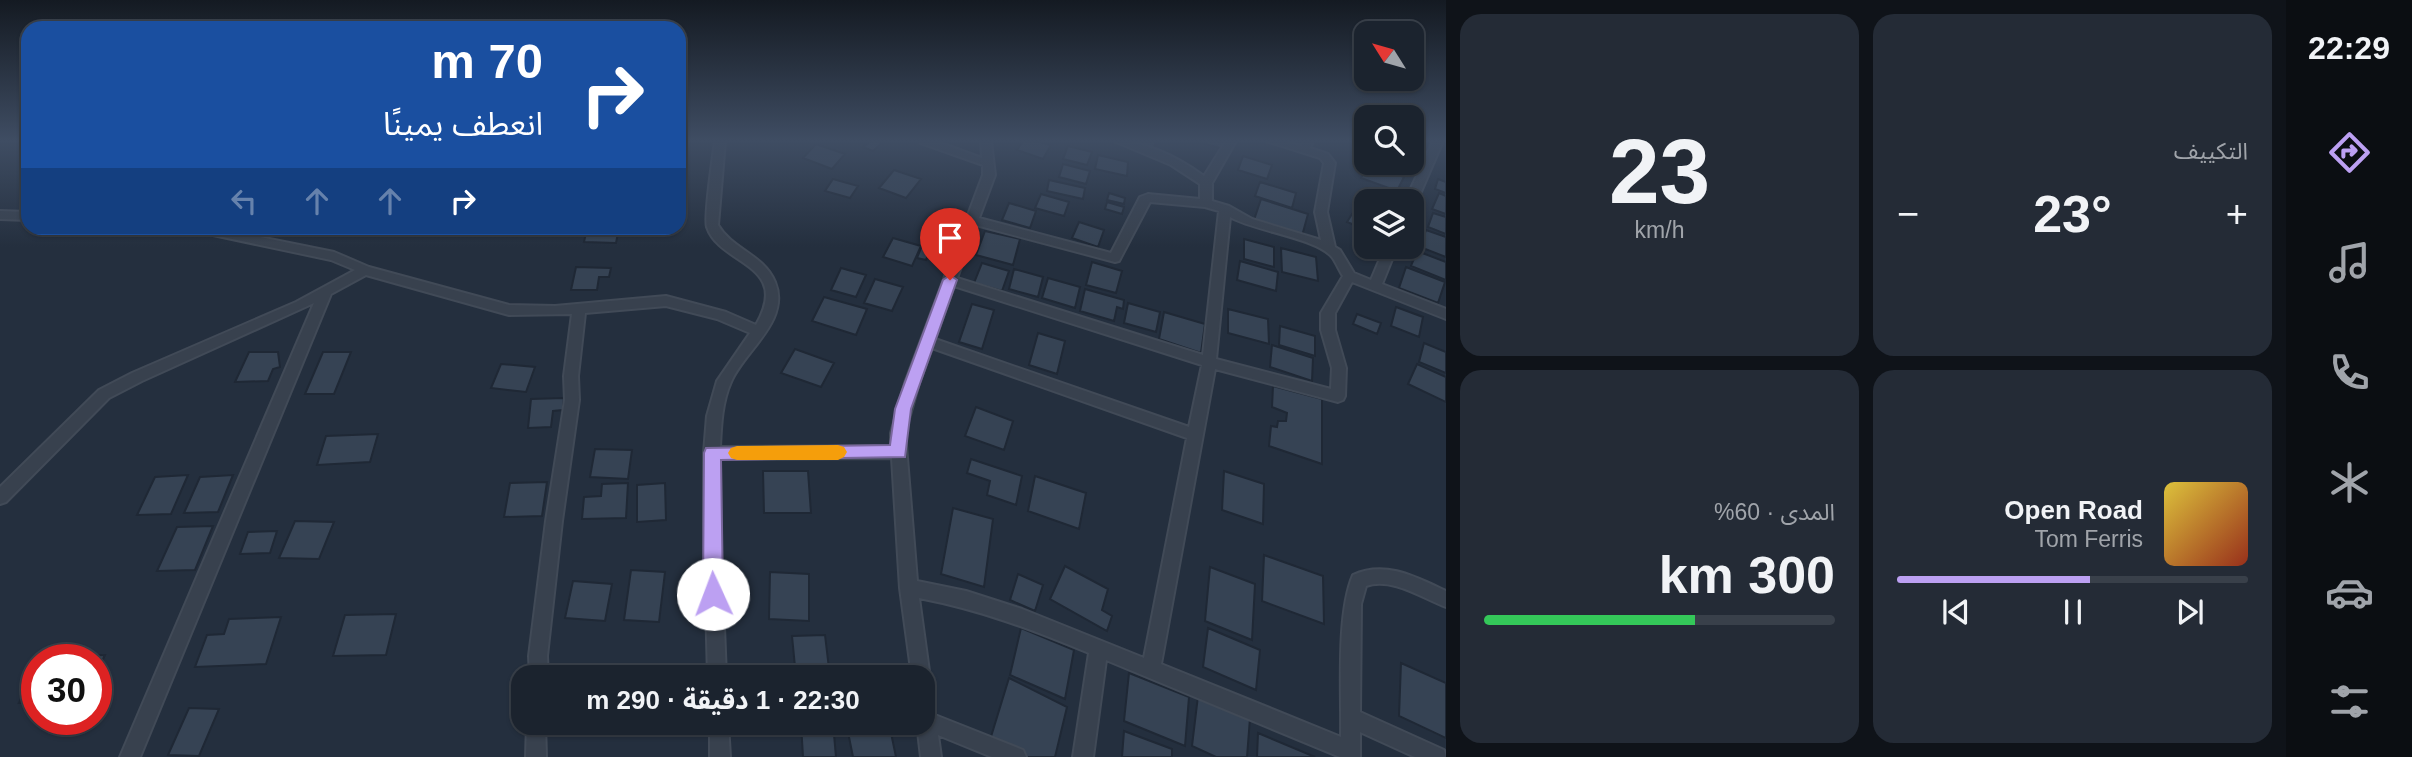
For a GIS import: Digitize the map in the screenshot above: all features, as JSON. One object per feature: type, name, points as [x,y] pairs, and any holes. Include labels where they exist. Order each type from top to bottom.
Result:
[{"type":"street","points":[[716,665],[711,533],[714,414],[724,382],[768,316],[772,295],[762,270],[742,251],[717,237],[712,225],[717,176]]},
{"type":"street","points":[[919,665],[909,588],[898,433],[903,409],[988,176]]},
{"type":"street","points":[[1196,176],[1206,183]]},
{"type":"street","points":[[1206,203],[1206,183],[1210,176]]},
{"type":"street","points":[[1328,176],[1321,212],[1329,248]]},
{"type":"street","points":[[972,220],[1115,258],[1144,200],[1148,198],[1206,203],[1225,209],[1248,222],[1329,248],[1336,253],[1349,276],[1446,314]]},
{"type":"street","points":[[1151,668],[1209,362],[1225,209]]},
{"type":"street","points":[[0,215],[21,216]]},
{"type":"street","points":[[233,235],[334,256],[365,270],[509,310],[579,309],[666,301],[721,315],[758,331]]},
{"type":"street","points":[[1375,286],[1386,259]]},
{"type":"street","points":[[0,497],[104,394],[326,291],[365,270]]},
{"type":"street","points":[[950,280],[1209,362],[1303,389],[1338,396],[1339,368],[1328,330],[1328,313],[1349,276]]},
{"type":"street","points":[[130,757],[326,291]]},
{"type":"street","points":[[538,665],[554,521],[572,400],[571,376],[579,309]]},
{"type":"street","points":[[928,341],[1195,435]]},
{"type":"street","points":[[712,453],[899,452]]},
{"type":"street","points":[[909,588],[993,607],[1151,668],[1349,754],[1352,604],[1359,580],[1373,575],[1385,576],[1446,599]]},
{"type":"street","points":[[1083,757],[1099,647]]},
{"type":"street","points":[[1349,717],[1437,757]]},
{"type":"street","points":[[935,724],[1016,757]]},
{"type":"street","points":[[536,735],[536,757]]},
{"type":"street","points":[[719,735],[720,757]]},
{"type":"street","points":[[929,735],[931,757]]},
{"type":"building","points":[[889,176],[921,179],[906,198],[879,188]]},
{"type":"building","points":[[1059,176],[1088,176],[1086,184]]},
{"type":"building","points":[[1404,177],[1398,189],[1361,178]]},
{"type":"building","points":[[833,179],[858,186],[850,198],[825,191]]},
{"type":"building","points":[[1438,179],[1446,182],[1446,193],[1435,189]]},
{"type":"building","points":[[1049,180],[1085,188],[1083,199],[1047,191]]},
{"type":"building","points":[[1260,182],[1296,193],[1292,208],[1255,196]]},
{"type":"building","points":[[1109,193],[1125,198],[1124,204],[1107,200]]},
{"type":"building","points":[[1439,193],[1446,196],[1446,214],[1432,209]]},
{"type":"building","points":[[1041,194],[1069,202],[1064,216],[1035,208]]},
{"type":"building","points":[[1261,199],[1308,214],[1302,236],[1254,220]]},
{"type":"building","points":[[1107,202],[1124,207],[1122,214],[1105,209]]},
{"type":"building","points":[[1009,203],[1036,211],[1030,228],[1002,220]]},
{"type":"building","points":[[1354,211],[1354,225],[1347,222]]},
{"type":"building","points":[[1433,213],[1446,217],[1446,234],[1428,227]]},
{"type":"building","points":[[1079,222],[1104,230],[1098,247],[1072,238]]},
{"type":"building","points":[[933,225],[947,228],[944,237],[931,233]]},
{"type":"building","points":[[1426,230],[1446,237],[1446,257],[1424,249]]},
{"type":"building","points":[[985,231],[1020,239],[1013,265],[976,255]]},
{"type":"building","points":[[586,235],[618,235],[616,243],[584,242]]},
{"type":"building","points":[[893,238],[921,246],[912,266],[883,257]]},
{"type":"building","points":[[1244,239],[1274,247],[1274,267],[1244,259]]},
{"type":"building","points":[[923,243],[932,246],[926,260],[917,258]]},
{"type":"building","points":[[1281,248],[1316,257],[1318,281],[1282,272]]},
{"type":"building","points":[[1424,254],[1446,262],[1446,280],[1411,266],[1414,259],[1424,259]]},
{"type":"building","points":[[1240,261],[1278,272],[1276,291],[1237,280]]},
{"type":"building","points":[[1092,262],[1122,271],[1116,293],[1086,285]]},
{"type":"building","points":[[982,263],[1009,271],[1002,291],[974,283]]},
{"type":"building","points":[[576,267],[611,268],[609,277],[599,277],[597,290],[571,290]]},
{"type":"building","points":[[1406,267],[1445,282],[1438,303],[1399,288]]},
{"type":"building","points":[[841,268],[866,275],[856,297],[831,290]]},
{"type":"building","points":[[1014,269],[1043,277],[1038,297],[1009,289]]},
{"type":"building","points":[[1048,278],[1080,287],[1075,308],[1042,298]]},
{"type":"building","points":[[875,279],[903,287],[892,311],[864,303]]},
{"type":"building","points":[[1085,289],[1124,300],[1123,309],[1117,307],[1114,321],[1080,311]]},
{"type":"building","points":[[824,297],[867,309],[856,335],[812,321]]},
{"type":"building","points":[[1128,303],[1160,312],[1156,332],[1124,323]]},
{"type":"building","points":[[972,304],[994,310],[982,349],[959,342]]},
{"type":"building","points":[[1396,307],[1423,317],[1419,337],[1391,326]]},
{"type":"building","points":[[1228,309],[1268,319],[1269,344],[1228,333]]},
{"type":"building","points":[[1164,312],[1205,324],[1201,353],[1159,339]]},
{"type":"building","points":[[1357,314],[1381,323],[1377,334],[1353,324]]},
{"type":"building","points":[[1280,326],[1315,336],[1315,356],[1279,345]]},
{"type":"building","points":[[1038,333],[1065,341],[1057,374],[1029,365]]},
{"type":"building","points":[[1424,343],[1446,352],[1446,373],[1419,362]]},
{"type":"building","points":[[1272,345],[1313,358],[1312,381],[1270,367]]},
{"type":"building","points":[[795,349],[834,363],[821,387],[781,373]]},
{"type":"building","points":[[249,352],[278,352],[280,367],[273,369],[268,381],[235,382]]},
{"type":"building","points":[[323,352],[351,352],[334,394],[305,394]]},
{"type":"building","points":[[501,364],[535,367],[526,392],[491,388]]},
{"type":"building","points":[[1417,364],[1446,377],[1446,402],[1408,384]]},
{"type":"building","points":[[1273,386],[1322,399],[1322,464],[1269,446],[1271,426],[1277,427],[1278,421],[1286,421],[1287,413],[1272,407]]},
{"type":"building","points":[[564,398],[563,410],[553,411],[551,427],[528,428],[531,399]]},
{"type":"building","points":[[976,407],[1013,421],[1004,450],[965,436]]},
{"type":"building","points":[[378,434],[370,462],[317,465],[326,436]]},
{"type":"building","points":[[595,449],[632,450],[628,479],[590,477]]},
{"type":"building","points":[[971,459],[1022,476],[1016,505],[987,495],[990,481],[967,473]]},
{"type":"building","points":[[763,471],[808,471],[811,513],[764,513]]},
{"type":"building","points":[[1224,471],[1264,484],[1263,524],[1222,510]]},
{"type":"building","points":[[188,475],[171,514],[137,515],[155,477]]},
{"type":"building","points":[[233,475],[218,512],[184,513],[200,477]]},
{"type":"building","points":[[1035,476],[1086,493],[1079,529],[1028,511]]},
{"type":"building","points":[[547,482],[542,516],[504,517],[510,483]]},
{"type":"building","points":[[628,483],[626,518],[582,519],[584,497],[601,496],[602,484]]},
{"type":"building","points":[[665,483],[666,520],[637,522],[637,485]]},
{"type":"building","points":[[953,508],[993,519],[984,587],[941,574]]},
{"type":"building","points":[[295,521],[334,522],[319,559],[279,558]]},
{"type":"building","points":[[213,526],[195,570],[157,571],[177,527]]},
{"type":"building","points":[[277,531],[270,553],[240,554],[248,532]]},
{"type":"building","points":[[1264,555],[1323,576],[1324,624],[1262,601]]},
{"type":"building","points":[[1065,566],[1108,589],[1102,610],[1112,616],[1107,631],[1050,599]]},
{"type":"building","points":[[1210,567],[1255,584],[1252,640],[1205,621]]},
{"type":"building","points":[[631,570],[665,572],[659,622],[624,620]]},
{"type":"building","points":[[770,572],[809,574],[809,621],[769,619]]},
{"type":"building","points":[[1018,574],[1043,585],[1035,611],[1010,600]]},
{"type":"building","points":[[573,581],[612,584],[605,621],[565,618]]},
{"type":"building","points":[[396,614],[386,655],[333,656],[345,615]]},
{"type":"building","points":[[281,617],[266,664],[195,667],[207,635],[224,634],[229,619]]},
{"type":"building","points":[[1021,628],[1074,650],[1065,699],[1010,675]]},
{"type":"building","points":[[1208,628],[1260,650],[1256,690],[1203,667]]},
{"type":"building","points":[[825,635],[829,665],[795,665],[792,636]]},
{"type":"building","points":[[1401,663],[1446,683],[1446,738],[1399,716]]},
{"type":"building","points":[[1129,673],[1189,697],[1185,746],[1124,721]]},
{"type":"building","points":[[1009,678],[1067,707],[1055,757],[1024,757],[990,740]]},
{"type":"building","points":[[1198,696],[1250,718],[1247,757],[1216,757],[1192,746]]},
{"type":"building","points":[[189,708],[219,709],[199,756],[168,755]]},
{"type":"building","points":[[1124,731],[1172,749],[1172,757],[1122,757]]},
{"type":"building","points":[[1258,733],[1315,757],[1257,757]]},
{"type":"building","points":[[802,735],[834,735],[836,757],[803,757]]},
{"type":"building","points":[[849,735],[891,735],[896,757],[853,757]]},
{"type":"slow traffic","points":[[737,453],[838,452]]},
{"type":"route","points":[[713,594],[712,453],[899,452],[898,433],[903,409],[950,280]]}]
